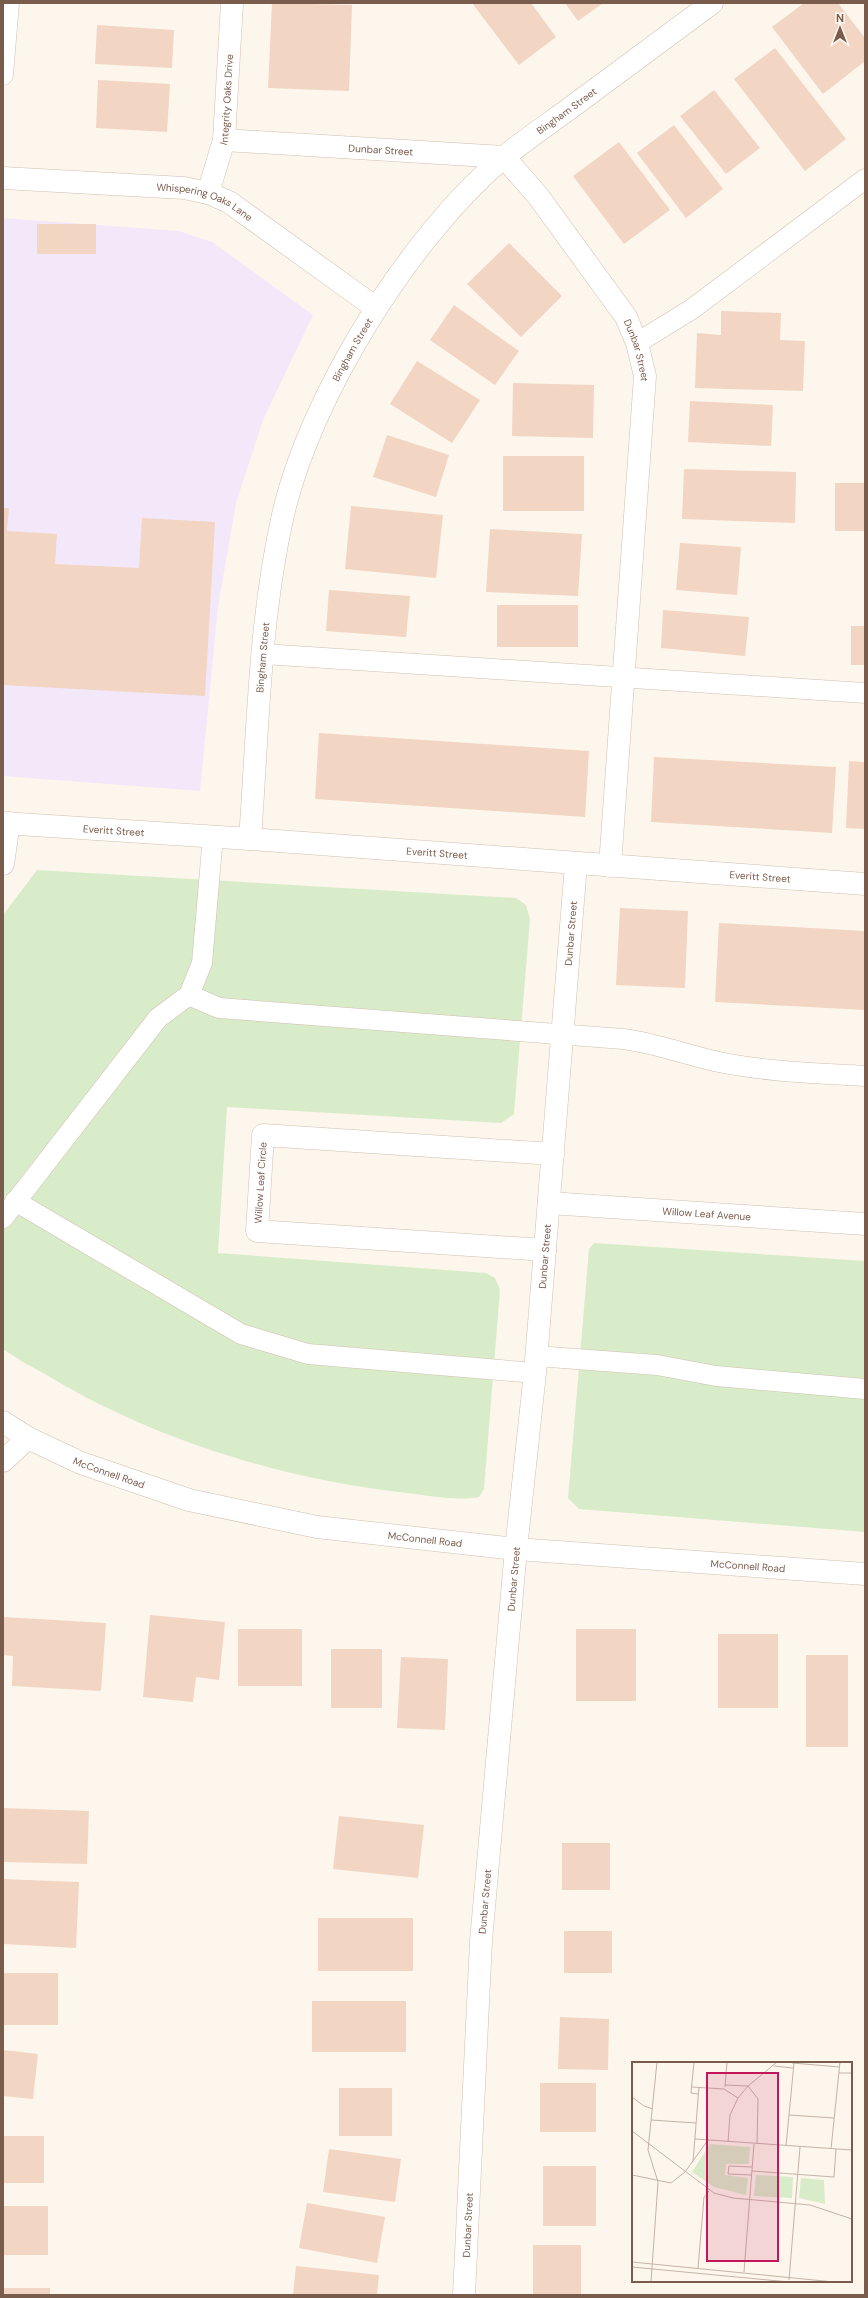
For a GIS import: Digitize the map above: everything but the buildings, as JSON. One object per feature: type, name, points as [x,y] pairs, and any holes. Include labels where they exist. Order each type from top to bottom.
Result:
[{"type":"street","name":"Integrity Oaks Drive","points":[[208,193],[224,140],[232,3]]},
{"type":"street","name":"Bingham Street","points":[[250,838],[264,654],[273,566],[283,514],[299,460],[330,390],[376,308],[454,205],[504,157],[712,3]]},
{"type":"street","name":"Dunbar Street","points":[[224,140],[504,157],[538,196],[626,317],[637,343],[644,376],[610,866]]},
{"type":"street","name":"Whispering Oaks Lane","points":[[3,178],[184,188],[208,193],[229,202],[376,308]]},
{"type":"street","name":"Everitt Street","points":[[3,864],[6,823],[250,838],[576,864],[865,884]]},
{"type":"street","name":"Dunbar Street","points":[[464,2295],[481,1941],[516,1549],[536,1365],[576,864]]},
{"type":"street","name":"Willow Leaf Circle","points":[[546,1250],[257,1231],[263,1142],[264,1135],[553,1154]]},
{"type":"street","name":"Willow Leaf Avenue","points":[[549,1203],[865,1224]]},
{"type":"street","name":"McConnell Road","points":[[3,1422],[28,1438],[81,1463],[189,1500],[317,1527],[516,1549],[865,1574]]},
{"type":"street","points":[[3,1461],[28,1438]]},
{"type":"lane","points":[[3,75],[9,3]]},
{"type":"lane","points":[[637,343],[692,309],[865,179]]},
{"type":"lane","points":[[264,654],[865,692]]},
{"type":"lane","points":[[3,1218],[158,1018],[189,995],[202,963],[213,836]]},
{"type":"lane","points":[[189,995],[219,1008],[562,1034],[645,1042],[717,1062],[760,1069],[865,1076]]},
{"type":"lane","points":[[15,1201],[241,1334],[308,1354],[536,1365],[657,1365],[716,1376],[865,1390]]},
{"type":"shaded area","points":[[3,218],[179,231],[212,242],[313,315],[263,420],[236,503],[218,607],[200,791],[3,776]]},
{"type":"green space","points":[[37,870],[516,898],[526,905],[530,919],[514,1114],[501,1123],[227,1107],[218,1253],[486,1273],[495,1278],[500,1290],[484,1489],[479,1497],[443,1498],[361,1487],[268,1467],[222,1454],[133,1420],[90,1400],[3,1349],[3,915]]},
{"type":"green space","points":[[594,1243],[865,1261],[865,1532],[579,1509],[568,1498],[589,1249]]}]
